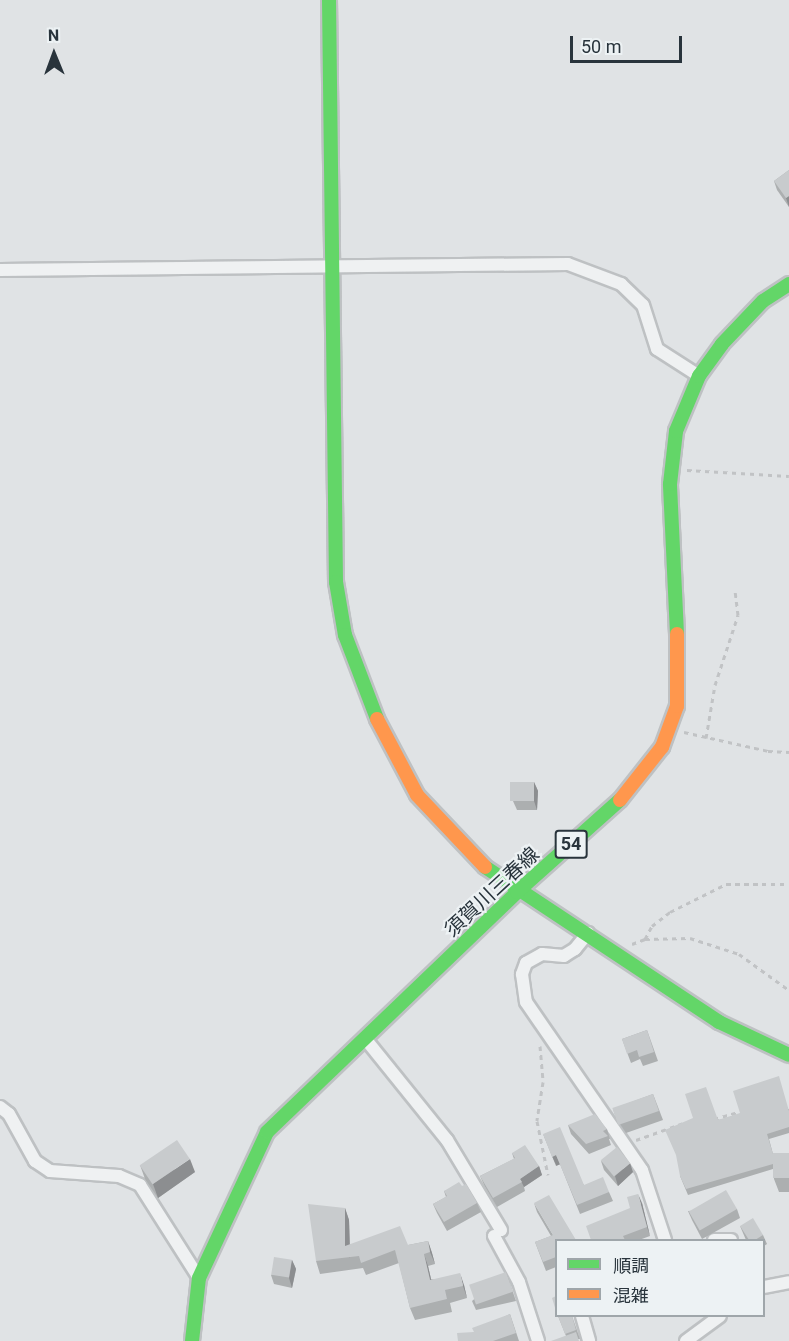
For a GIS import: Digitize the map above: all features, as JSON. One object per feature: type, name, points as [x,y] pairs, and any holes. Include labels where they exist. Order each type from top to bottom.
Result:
[{"type":"main road","points":[[329,0],[333,542],[338,601],[345,635],[382,735],[417,795],[483,867],[517,892],[588,933],[614,953],[719,1022],[789,1055]]},
{"type":"main road","name":"須賀川三春線","points":[[192,1341],[199,1278],[267,1132],[367,1041],[517,892],[636,784],[671,728],[679,671],[670,470],[676,431],[699,376],[740,323],[789,284]]},
{"type":"street","points":[[0,270],[568,264],[621,284],[643,305],[657,349],[699,376]]},
{"type":"street","points":[[588,933],[575,949],[564,956],[542,954],[532,958],[522,974],[526,1002],[642,1170],[665,1239]]},
{"type":"street","points":[[367,1041],[447,1140],[497,1233],[519,1282],[538,1341]]},
{"type":"street","points":[[0,1107],[9,1114],[35,1161],[50,1171],[119,1176],[140,1185],[199,1278]]},
{"type":"street","points":[[765,1287],[789,1282]]},
{"type":"street","points":[[582,1317],[589,1341]]},
{"type":"street","points":[[686,1341],[717,1317]]},
{"type":"path","points":[[670,470],[789,476]]},
{"type":"path","points":[[706,738],[715,685],[738,615],[735,591]]},
{"type":"path","points":[[671,728],[706,738],[789,752]]},
{"type":"path","points":[[645,939],[652,926],[670,912],[726,884],[789,884]]},
{"type":"path","points":[[614,953],[645,939],[690,938],[739,954],[789,990]]},
{"type":"path","points":[[548,1035],[540,1043],[543,1082],[537,1122],[548,1176]]},
{"type":"path","points":[[703,1121],[748,1108]]},
{"type":"path","points":[[624,1144],[675,1124],[695,1122]]},
{"type":"building","points":[[789,170],[789,196],[786,198],[774,181]]},
{"type":"building","points":[[510,782],[534,782],[534,801],[510,801]]},
{"type":"building","points":[[647,1030],[654,1052],[639,1057],[637,1050],[627,1054],[622,1039]]},
{"type":"building","points":[[779,1076],[789,1111],[789,1127],[767,1134],[773,1154],[773,1164],[686,1189],[680,1176],[676,1155],[665,1130],[693,1118],[685,1094],[706,1087],[718,1120],[740,1113],[733,1091]]},
{"type":"building","points":[[653,1094],[659,1111],[618,1125],[612,1108]]},
{"type":"building","points":[[595,1114],[607,1129],[603,1131],[608,1136],[586,1144],[568,1125]]},
{"type":"building","points":[[560,1127],[584,1185],[603,1177],[609,1192],[577,1205],[556,1155],[552,1157],[543,1134]]},
{"type":"building","points":[[177,1140],[190,1159],[153,1184],[140,1165]]},
{"type":"building","points":[[525,1145],[539,1166],[520,1179],[522,1182],[493,1198],[480,1176],[515,1158],[512,1153]]},
{"type":"building","points":[[617,1147],[630,1163],[614,1177],[601,1160]]},
{"type":"building","points":[[773,1153],[789,1153],[789,1178],[773,1178]]},
{"type":"building","points":[[459,1182],[462,1186],[466,1184],[477,1203],[444,1222],[433,1204],[447,1196],[444,1191]]},
{"type":"building","points":[[726,1190],[737,1209],[700,1231],[689,1212]]},
{"type":"building","points":[[638,1194],[647,1227],[623,1236],[624,1239],[591,1239],[586,1226],[630,1208],[627,1197]]},
{"type":"building","points":[[549,1195],[575,1239],[555,1239],[555,1257],[543,1262],[535,1242],[553,1235],[534,1203]]},
{"type":"building","points":[[308,1204],[345,1208],[345,1246],[400,1226],[408,1245],[428,1241],[430,1252],[424,1254],[430,1280],[460,1273],[463,1286],[445,1290],[447,1299],[410,1308],[395,1250],[361,1263],[359,1256],[316,1261]]},
{"type":"building","points":[[753,1218],[763,1235],[757,1239],[748,1239],[740,1226]]},
{"type":"building","points":[[274,1257],[292,1260],[289,1278],[271,1275]]},
{"type":"building","points":[[506,1272],[513,1292],[476,1305],[469,1285]]},
{"type":"building","points":[[510,1314],[516,1333],[493,1341],[458,1341],[457,1333],[474,1332],[472,1328]]},
{"type":"building","points":[[558,1317],[572,1317],[576,1330],[565,1334]]},
{"type":"building","points":[[576,1332],[579,1341],[551,1341]]},
{"type":"traffic: fast","points":[[329,0],[336,582],[345,635],[377,719]]},
{"type":"traffic: fast","points":[[677,634],[670,484],[676,431],[699,376],[722,344],[763,301],[789,284]]},
{"type":"traffic: fast","points":[[192,1341],[199,1278],[267,1132],[517,892],[620,800]]},
{"type":"traffic: fast","points":[[485,867],[719,1022],[789,1055]]},
{"type":"traffic: slow","points":[[620,800],[662,747],[677,706],[677,634]]},
{"type":"traffic: slow","points":[[377,719],[417,795],[485,867]]}]
